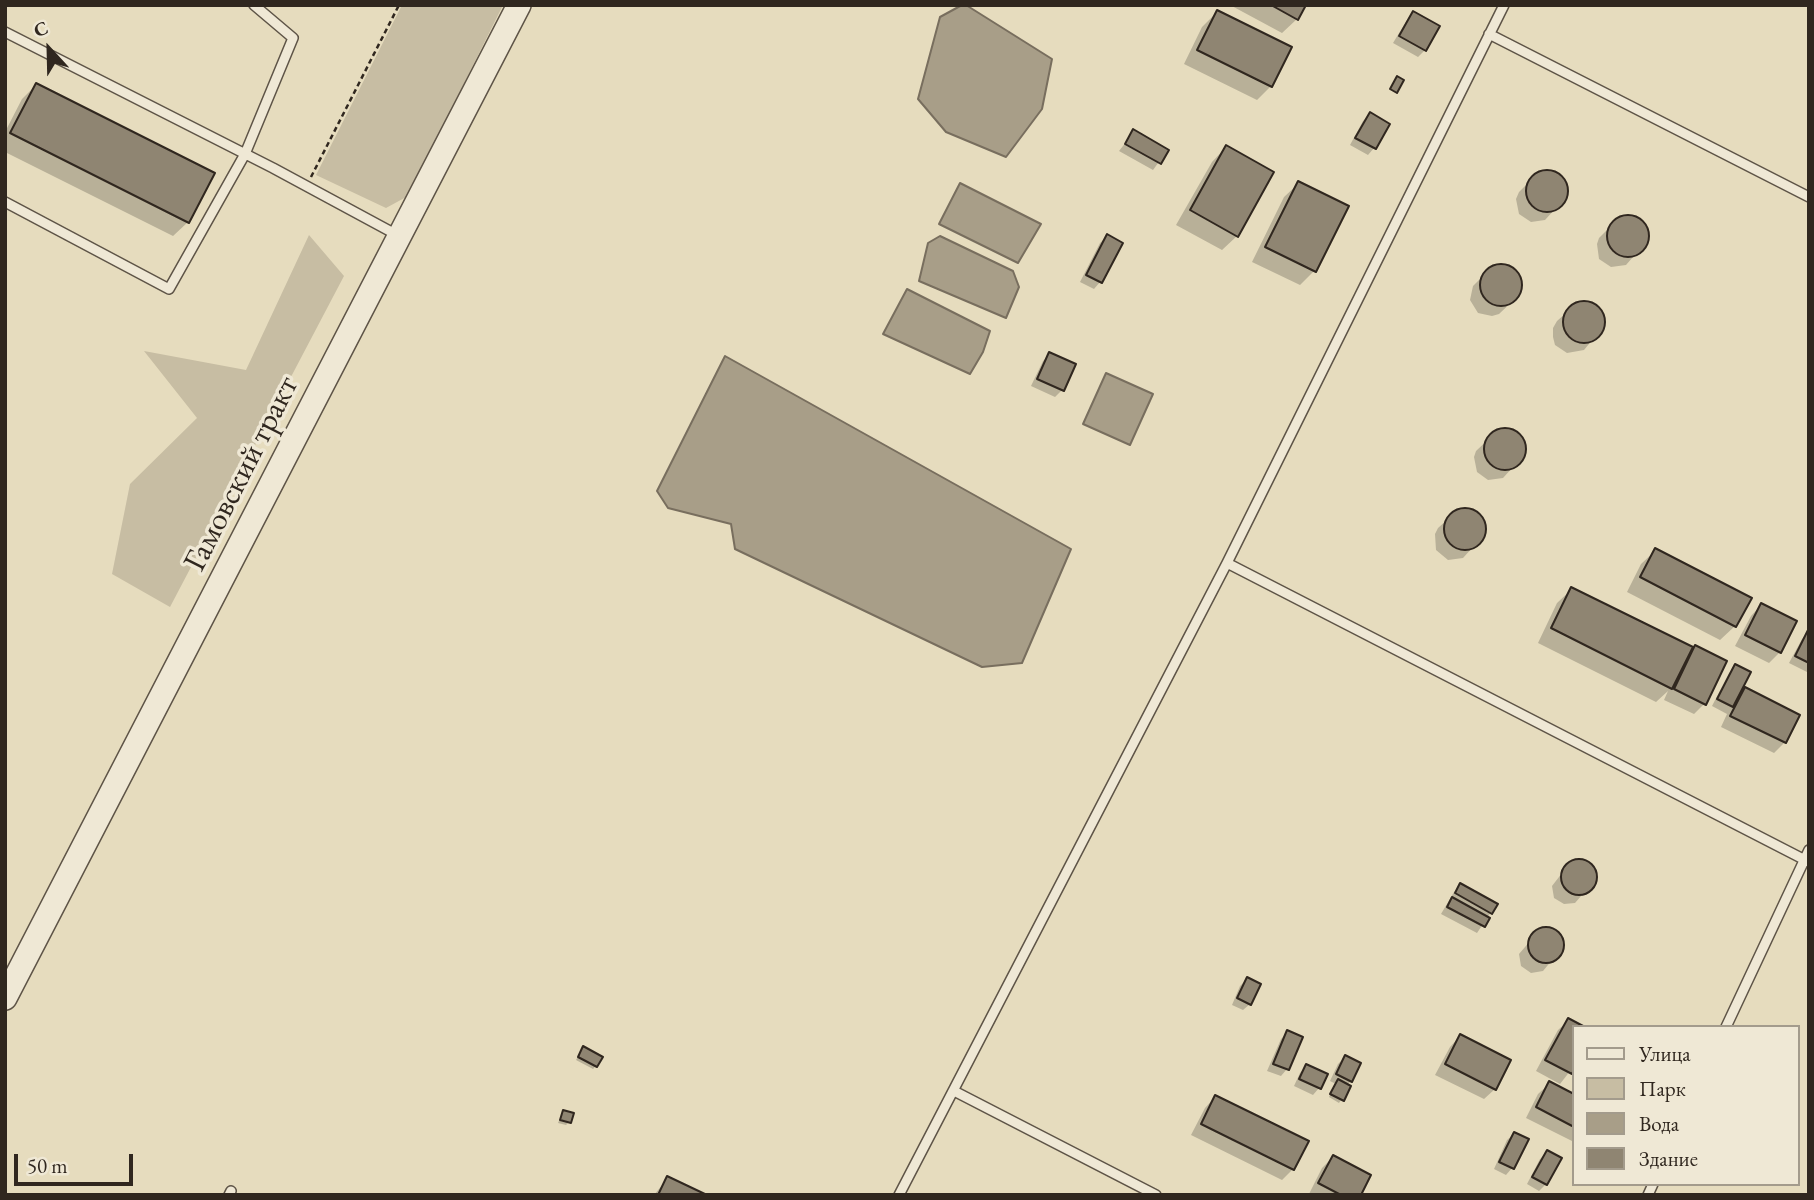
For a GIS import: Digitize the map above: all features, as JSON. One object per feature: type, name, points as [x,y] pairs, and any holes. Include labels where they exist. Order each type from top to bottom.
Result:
[{"type":"street","name":"Гамовский тракт","points":[[5,998],[12,969],[401,236],[519,5]]},
{"type":"lane","points":[[5,202],[169,289],[245,154],[293,38],[254,5]]},
{"type":"lane","points":[[899,1195],[1227,563],[1504,5]]},
{"type":"lane","points":[[5,32],[401,236]]},
{"type":"lane","points":[[1489,34],[1809,198]]},
{"type":"lane","points":[[1227,563],[1806,861]]},
{"type":"lane","points":[[1727,1025],[1809,850]]},
{"type":"lane","points":[[954,1091],[1156,1195]]},
{"type":"path","points":[[306,185],[399,5]]},
{"type":"green space","points":[[402,5],[503,5],[408,196],[386,208],[316,175]]},
{"type":"green space","points":[[309,235],[344,276],[170,607],[112,574],[130,484],[197,418],[144,351],[246,370]]},
{"type":"water","points":[[962,5],[1052,59],[1042,109],[1006,157],[946,132],[918,99],[940,17]]},
{"type":"water","points":[[960,183],[1041,224],[1018,263],[939,224]]},
{"type":"water","points":[[940,236],[1013,271],[1019,287],[1006,318],[919,281],[928,243]]},
{"type":"water","points":[[907,289],[990,331],[983,352],[970,374],[883,334]]},
{"type":"water","points":[[725,356],[1071,549],[1022,663],[982,667],[735,549],[731,524],[668,508],[657,491]]},
{"type":"water","points":[[1106,373],[1153,394],[1130,445],[1083,424]]},
{"type":"building","points":[[1271,5],[1306,5],[1298,20]]},
{"type":"building","points":[[1217,10],[1292,47],[1272,87],[1197,50]]},
{"type":"building","points":[[1413,11],[1440,26],[1426,51],[1399,36]]},
{"type":"building","points":[[1397,76],[1404,80],[1397,93],[1390,89]]},
{"type":"building","points":[[36,83],[215,173],[189,223],[10,133]]},
{"type":"building","points":[[1370,112],[1390,124],[1376,149],[1355,138]]},
{"type":"building","points":[[1133,129],[1169,150],[1161,164],[1125,144]]},
{"type":"building","points":[[1226,145],[1274,172],[1238,237],[1190,210]]},
{"type":"building","points":[[1547,170],[1562,176],[1568,191],[1562,206],[1547,212],[1532,206],[1526,191],[1532,176]]},
{"type":"building","points":[[1298,181],[1349,206],[1316,272],[1265,247]]},
{"type":"building","points":[[1628,215],[1643,221],[1649,236],[1643,251],[1628,257],[1613,251],[1607,236],[1613,221]]},
{"type":"building","points":[[1107,234],[1123,243],[1102,283],[1086,275]]},
{"type":"building","points":[[1501,264],[1516,270],[1522,285],[1516,300],[1501,306],[1486,300],[1480,285],[1486,270]]},
{"type":"building","points":[[1584,301],[1599,307],[1605,322],[1599,337],[1584,343],[1569,337],[1563,322],[1569,307]]},
{"type":"building","points":[[1049,352],[1076,364],[1064,391],[1037,379]]},
{"type":"building","points":[[1505,428],[1520,434],[1526,449],[1520,464],[1505,470],[1490,464],[1484,449],[1490,434]]},
{"type":"building","points":[[1465,508],[1480,514],[1486,529],[1480,544],[1465,550],[1450,544],[1444,529],[1450,514]]},
{"type":"building","points":[[1655,548],[1752,598],[1736,627],[1640,577]]},
{"type":"building","points":[[1571,587],[1693,647],[1672,689],[1551,628]]},
{"type":"building","points":[[1761,603],[1797,621],[1781,653],[1745,635]]},
{"type":"building","points":[[1809,630],[1809,663],[1795,656]]},
{"type":"building","points":[[1695,645],[1727,661],[1706,705],[1674,689]]},
{"type":"building","points":[[1735,664],[1751,672],[1733,707],[1717,699]]},
{"type":"building","points":[[1745,687],[1800,715],[1786,743],[1730,716]]},
{"type":"building","points":[[1579,859],[1592,864],[1597,877],[1592,890],[1579,895],[1566,890],[1561,877],[1566,864]]},
{"type":"building","points":[[1460,883],[1498,904],[1492,914],[1455,893]]},
{"type":"building","points":[[1452,897],[1490,918],[1485,927],[1447,907]]},
{"type":"building","points":[[1546,927],[1559,932],[1564,945],[1559,958],[1546,963],[1533,958],[1528,945],[1533,932]]},
{"type":"building","points":[[1247,977],[1261,984],[1251,1005],[1237,998]]},
{"type":"building","points":[[1568,1018],[1581,1025],[1573,1025],[1572,1074],[1545,1060]]},
{"type":"building","points":[[1287,1030],[1303,1037],[1289,1070],[1273,1064]]},
{"type":"building","points":[[1460,1034],[1511,1060],[1496,1090],[1445,1064]]},
{"type":"building","points":[[583,1046],[603,1057],[597,1067],[578,1057]]},
{"type":"building","points":[[1345,1055],[1361,1063],[1352,1082],[1336,1074]]},
{"type":"building","points":[[1306,1064],[1328,1074],[1321,1089],[1299,1079]]},
{"type":"building","points":[[1338,1079],[1351,1086],[1344,1101],[1330,1094]]},
{"type":"building","points":[[1549,1081],[1573,1093],[1573,1126],[1536,1107]]},
{"type":"building","points":[[1215,1095],[1309,1141],[1294,1170],[1201,1124]]},
{"type":"building","points":[[563,1110],[574,1113],[571,1123],[560,1120]]},
{"type":"building","points":[[1514,1132],[1529,1139],[1514,1169],[1499,1162]]},
{"type":"building","points":[[1547,1150],[1562,1158],[1547,1185],[1532,1177]]},
{"type":"building","points":[[1333,1155],[1371,1175],[1361,1195],[1341,1195],[1318,1183]]},
{"type":"building","points":[[667,1176],[707,1195],[658,1195]]}]
